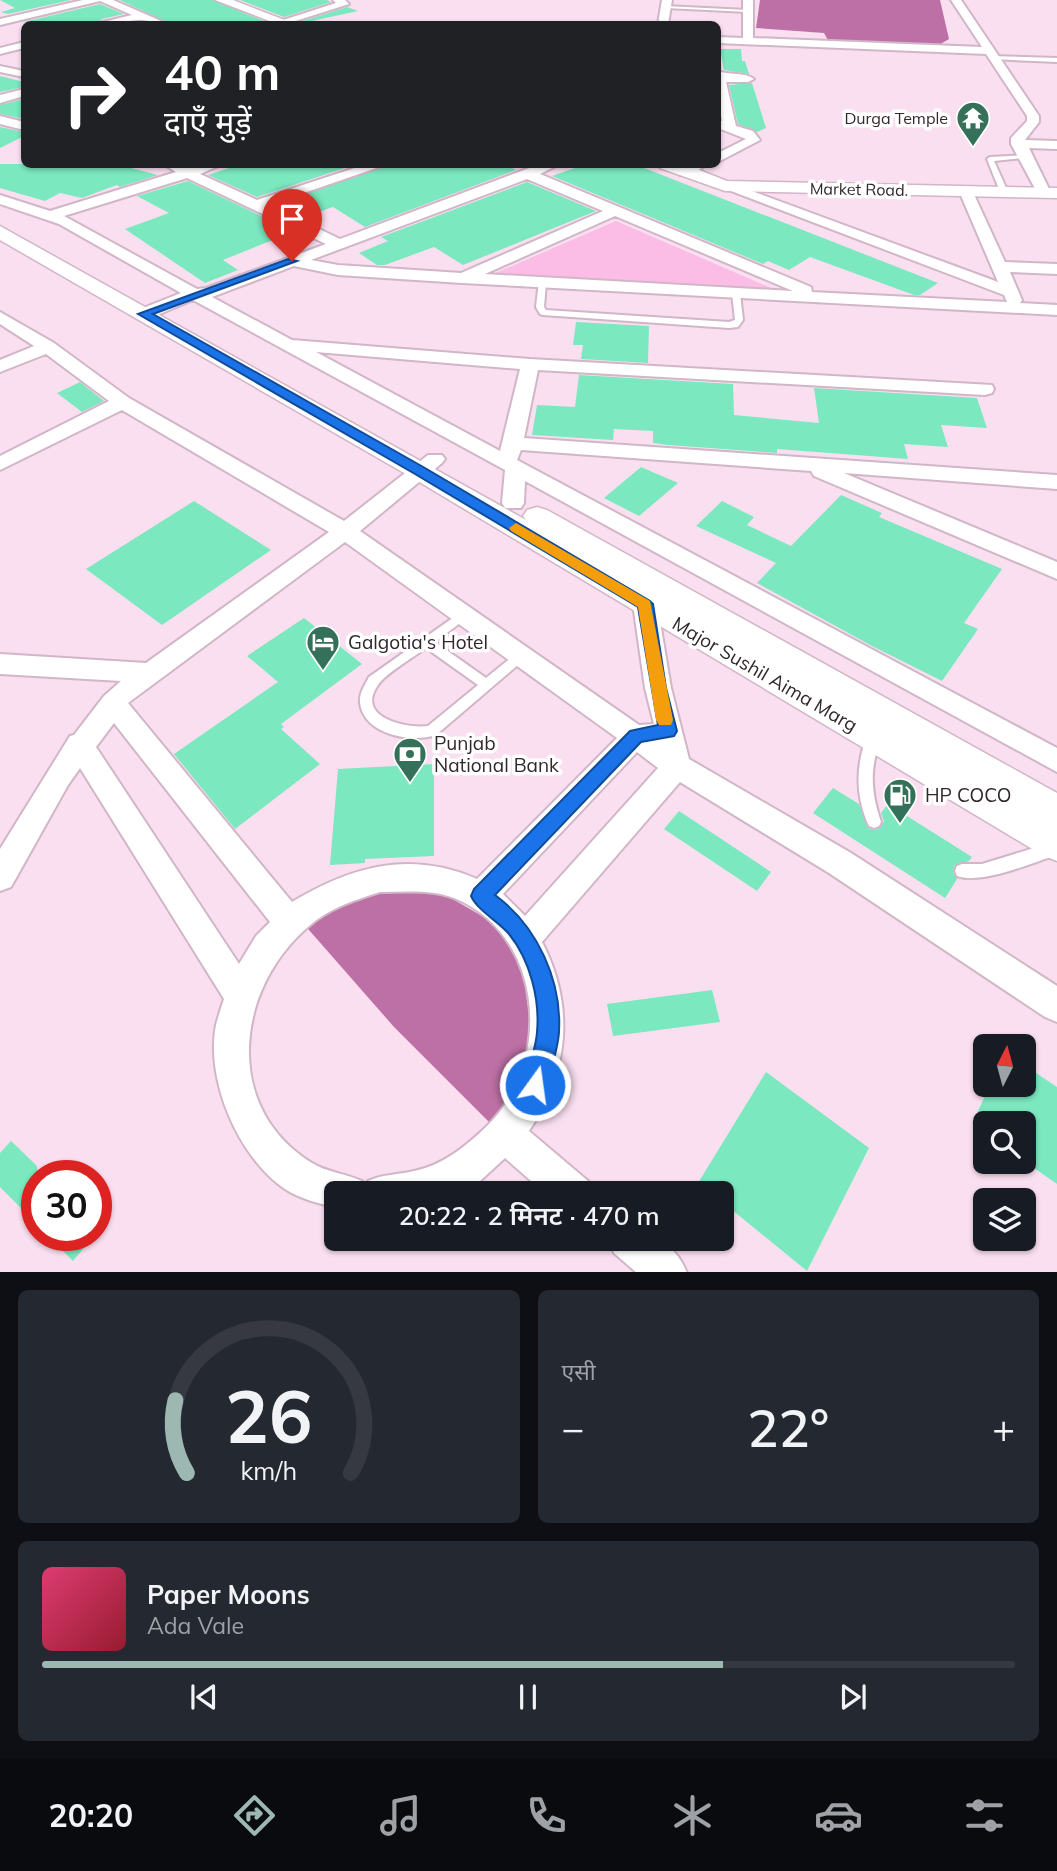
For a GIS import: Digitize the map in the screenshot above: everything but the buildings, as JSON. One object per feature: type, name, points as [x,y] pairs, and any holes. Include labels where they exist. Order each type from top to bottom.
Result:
[{"type":"street","points":[[0,22],[96,0]]},
{"type":"street","points":[[104,0],[155,21]]},
{"type":"street","points":[[221,0],[279,21]]},
{"type":"street","points":[[291,21],[344,4],[338,0]]},
{"type":"street","points":[[956,0],[989,54],[1035,120],[1017,134],[1021,150],[1050,193]]},
{"type":"street","points":[[748,6],[748,41]]},
{"type":"street","points":[[120,21],[142,16]]},
{"type":"street","points":[[721,40],[989,54]]},
{"type":"street","points":[[0,51],[21,46]]},
{"type":"street","points":[[0,69],[21,73]]},
{"type":"street","points":[[721,76],[748,79]]},
{"type":"street","points":[[0,99],[21,94]]},
{"type":"street","points":[[721,101],[724,126],[752,136],[754,142],[721,157]]},
{"type":"street","points":[[0,120],[21,125]]},
{"type":"street","points":[[1021,150],[1057,145]]},
{"type":"street","points":[[178,168],[339,244]]},
{"type":"street","points":[[51,216],[205,168]]},
{"type":"street","points":[[259,204],[370,168]]},
{"type":"street","points":[[178,306],[544,168]]},
{"type":"street","name":"Market Road.","points":[[694,168],[725,186],[1050,193]]},
{"type":"street","points":[[528,174],[820,297]]},
{"type":"street","points":[[725,186],[1011,299],[1057,310]]},
{"type":"street","points":[[966,191],[1011,299]]},
{"type":"street","points":[[0,199],[64,221],[178,306],[292,345],[511,457],[1057,761]]},
{"type":"street","points":[[462,278],[614,211]]},
{"type":"street","name":"Major Sushil Aima Marg","points":[[0,220],[178,306],[645,604],[880,726],[1057,811]]},
{"type":"street","name":"Major Sushil Aima Marg","points":[[0,232],[178,306]]},
{"type":"street","points":[[292,261],[320,268],[542,283],[820,297],[1011,299]]},
{"type":"street","points":[[999,267],[1057,269]]},
{"type":"street","points":[[0,317],[48,346],[122,402],[345,531],[677,766],[840,863],[1057,1005]]},
{"type":"street","points":[[292,345],[530,364],[985,389]]},
{"type":"street","points":[[0,367],[48,346]]},
{"type":"street","points":[[513,503],[511,457],[530,364]]},
{"type":"street","points":[[0,464],[122,402]]},
{"type":"street","points":[[511,457],[804,464],[1057,482]]},
{"type":"street","points":[[804,464],[1057,571]]},
{"type":"street","points":[[0,877],[58,777],[113,703],[147,673],[345,531],[428,465]]},
{"type":"street","name":"Major Sushil Aima Marg","points":[[428,465],[513,503],[880,726],[1057,846]]},
{"type":"street","points":[[645,604],[658,688],[677,766]]},
{"type":"street","points":[[0,664],[147,673]]},
{"type":"street","points":[[113,703],[288,921]]},
{"type":"street","points":[[481,896],[636,736],[668,731]]},
{"type":"street","points":[[80,744],[240,995]]},
{"type":"street","points":[[524,938],[677,766]]},
{"type":"street","points":[[324,1185],[300,1177],[261,1142],[237,1096],[230,1045],[240,995],[260,955],[288,921],[324,896],[364,880],[405,875],[444,880],[481,896],[505,914],[524,938],[544,982],[548,1032],[535,1085],[505,1134],[462,1171],[437,1181]]},
{"type":"street","points":[[505,1134],[560,1181]]},
{"type":"street","points":[[643,1251],[668,1272]]},
{"type":"lane","points":[[666,4],[748,6]]},
{"type":"lane","points":[[989,54],[1057,60]]},
{"type":"lane","points":[[1004,192],[990,159],[1021,150]]},
{"type":"lane","points":[[542,283],[540,309],[548,313],[729,325],[735,325],[739,320],[736,293]]},
{"type":"lane","points":[[464,614],[374,680],[367,690],[366,700],[371,713],[387,729],[403,734],[431,731],[522,655]]},
{"type":"lane","points":[[426,642],[486,684]]},
{"type":"lane","points":[[874,822],[864,791],[863,774],[880,726]]},
{"type":"lane","points":[[962,871],[982,871],[1057,846]]},
{"type":"shaded area","points":[[760,0],[940,0],[949,39],[934,48],[830,44],[824,33],[756,28]]},
{"type":"shaded area","points":[[616,221],[778,291],[491,275]]},
{"type":"shaded area","points":[[430,886],[489,920],[521,957],[535,1059],[497,1130],[394,1027],[302,922],[353,890]]},
{"type":"slow traffic","points":[[516,528],[645,604],[665,720]]},
{"type":"place","name":"Durga Temple","points":[[973,148]]},
{"type":"place","name":"Galgotia's Hotel","points":[[323,672]]},
{"type":"place","name":"Punjab National Bank","points":[[410,784]]},
{"type":"place","name":"HP COCO","points":[[900,825]]},
{"type":"route","points":[[292,261],[144,314],[420,471],[645,604],[658,688],[668,731],[636,736],[481,896],[505,914],[524,938],[544,982],[548,1032],[535,1085]]}]
